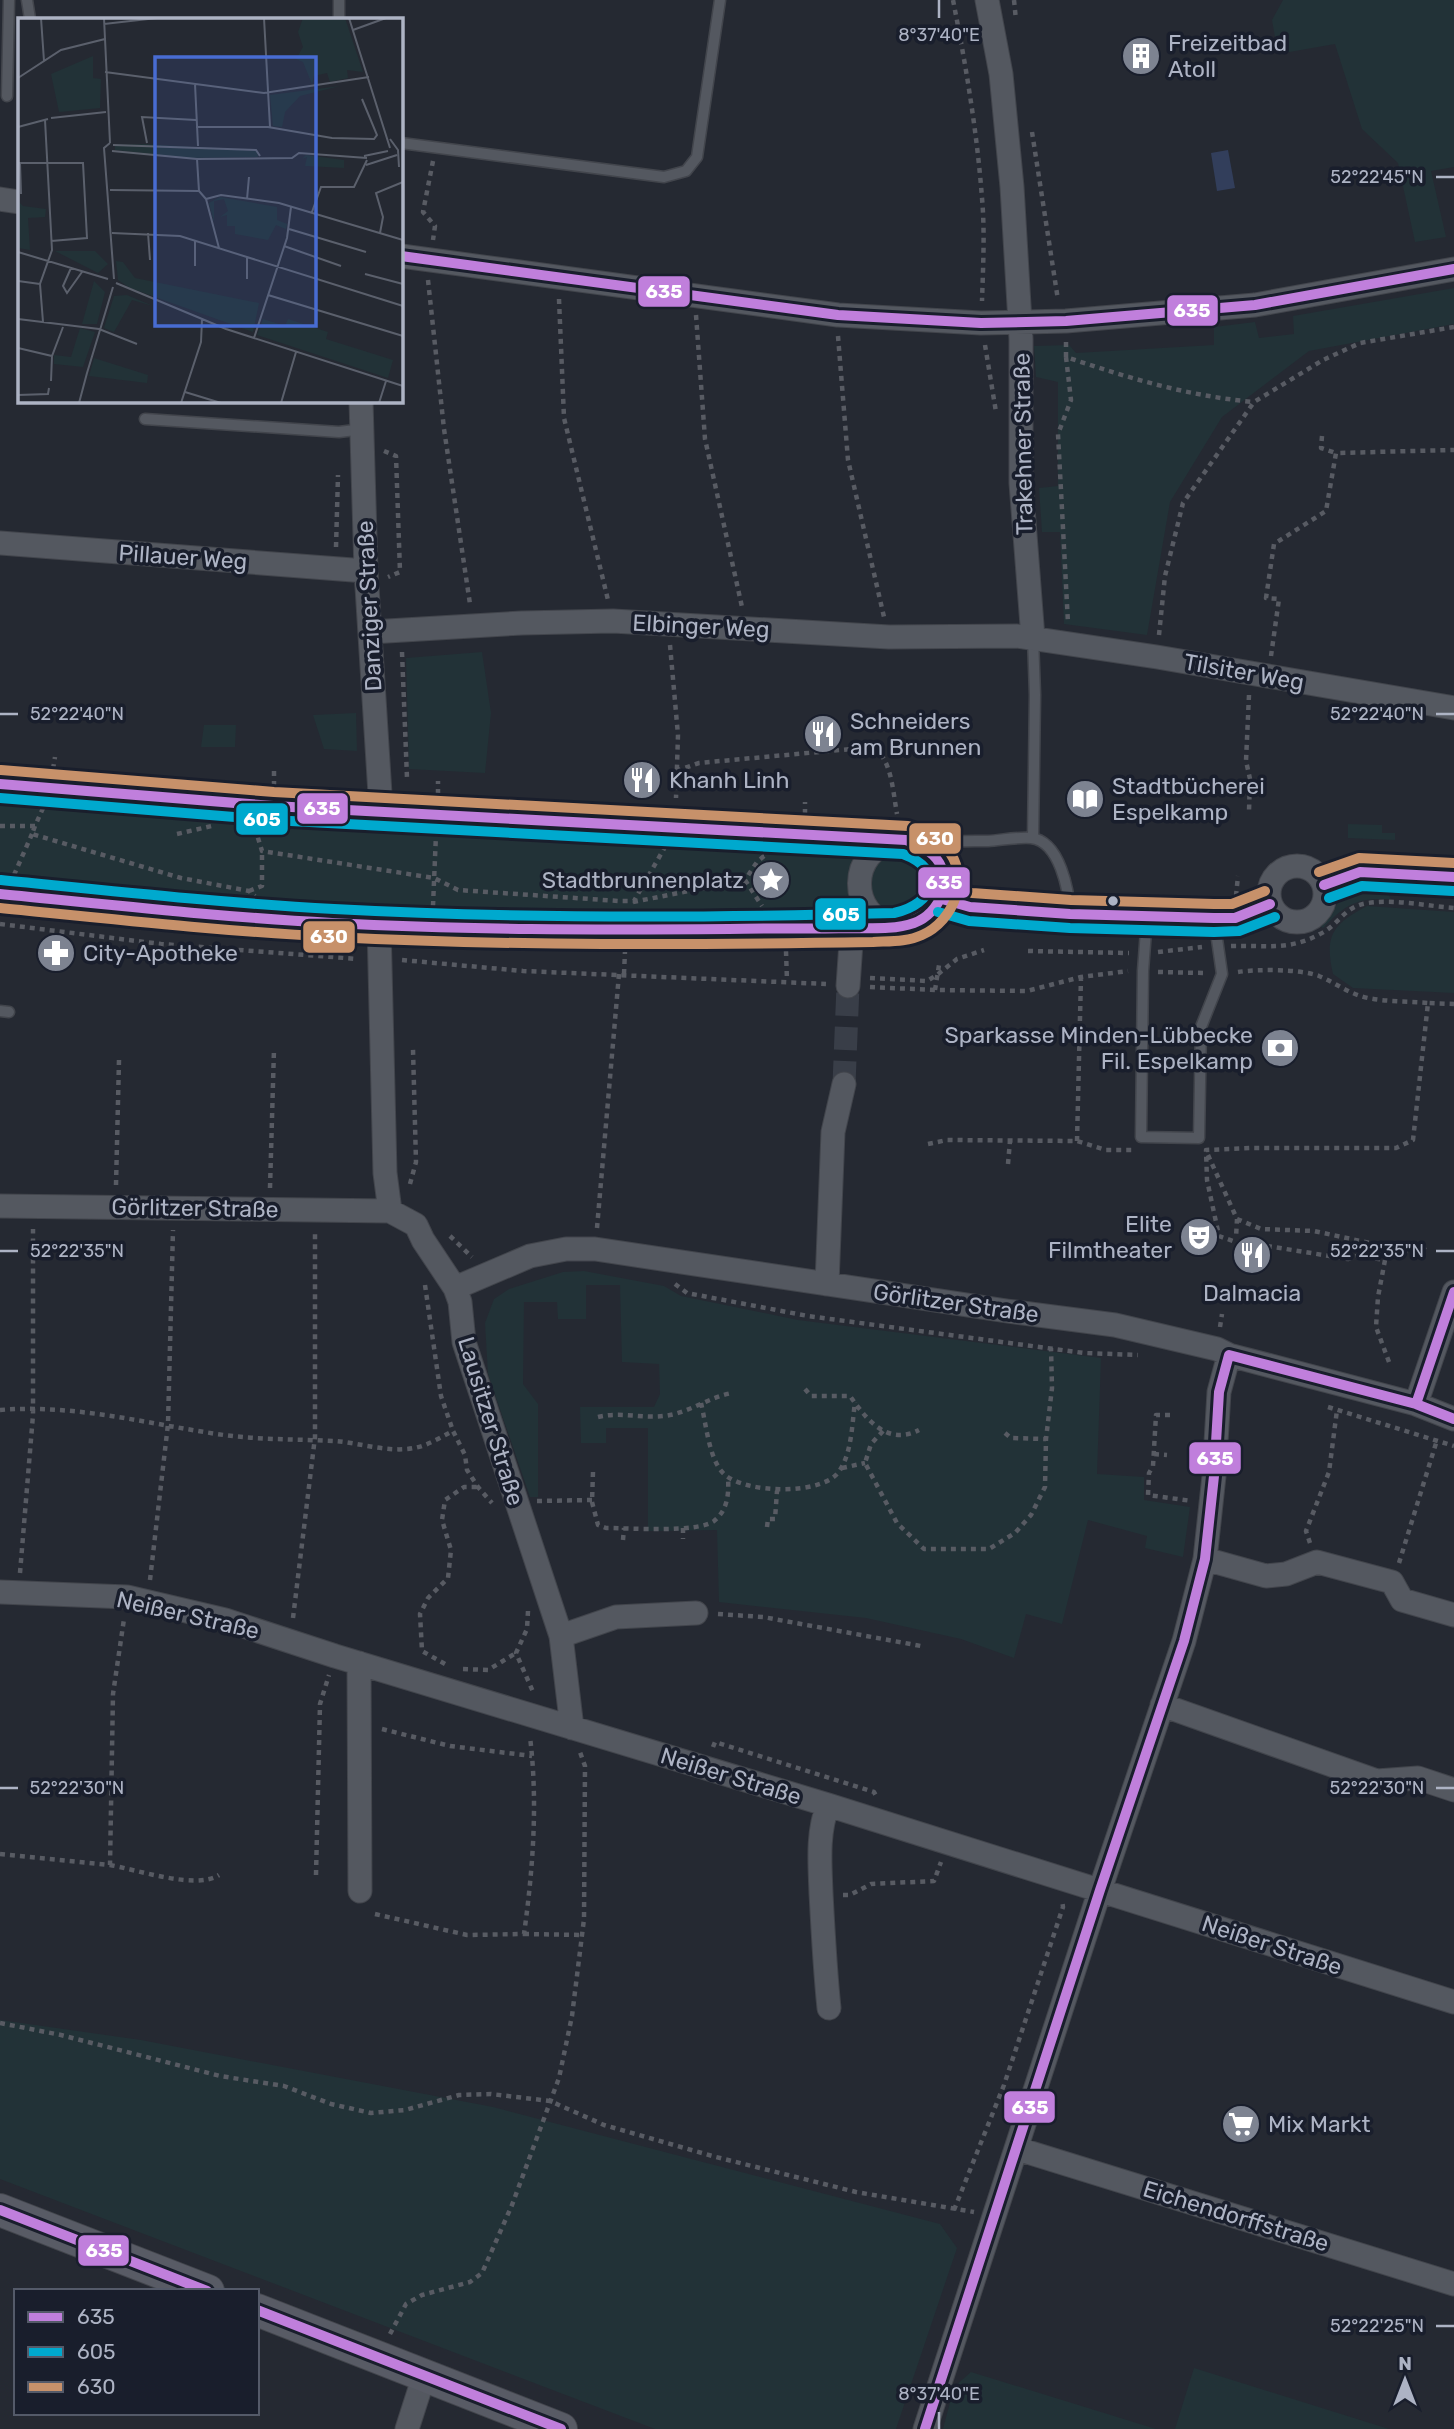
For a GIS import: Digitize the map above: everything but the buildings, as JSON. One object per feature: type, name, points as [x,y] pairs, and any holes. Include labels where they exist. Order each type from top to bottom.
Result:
[{"type":"main road","points":[[0,2210],[203,2289]]},
{"type":"main road","points":[[259,2311],[561,2429]]},
{"type":"street","name":"Trakehner Straße","points":[[987,0],[1001,74],[1011,176],[1020,324],[1021,483],[1033,638]]},
{"type":"street","points":[[0,199],[18,202]]},
{"type":"street","points":[[402,256],[838,315],[1020,324],[1255,305],[1454,269]]},
{"type":"street","name":"Danziger Straße","points":[[361,402],[379,631],[381,810]]},
{"type":"street","name":"Pillauer Weg","points":[[0,543],[376,574]]},
{"type":"street","name":"Elbinger Weg","points":[[379,631],[613,621],[889,637],[1033,638]]},
{"type":"street","name":"Tilsiter Weg","points":[[1033,638],[1454,708]]},
{"type":"street","points":[[0,784],[273,806],[906,840],[923,845],[939,861],[945,886],[942,900],[935,911],[913,925],[624,930],[379,925],[264,918],[0,894]]},
{"type":"street","points":[[848,981],[852,928],[860,896],[859,875],[868,856],[878,846],[906,840]]},
{"type":"street","points":[[1287,867],[1305,867],[1320,877],[1324,885],[1324,904],[1319,913],[1311,919],[1292,922],[1283,919],[1275,913],[1270,904],[1268,895],[1273,878],[1287,867]]},
{"type":"street","points":[[1324,885],[1360,872],[1454,877]]},
{"type":"street","points":[[860,896],[866,908],[876,918],[887,924],[901,926]]},
{"type":"street","points":[[942,900],[970,907],[1070,914],[1214,918],[1235,918],[1270,904]]},
{"type":"street","points":[[379,925],[389,1204]]},
{"type":"street","points":[[827,1284],[833,1132],[844,1084]]},
{"type":"street","name":"Görlitzer Straße","points":[[0,1206],[268,1209],[389,1204]]},
{"type":"street","name":"Lausitzer Straße","points":[[389,1204],[416,1225],[455,1288],[460,1303],[464,1342],[561,1636],[572,1728]]},
{"type":"street","name":"Görlitzer Straße","points":[[455,1288],[530,1256],[566,1250],[595,1249],[1115,1325],[1217,1349],[1229,1355],[1416,1404],[1454,1419]]},
{"type":"street","points":[[1416,1404],[1454,1292]]},
{"type":"street","points":[[925,2429],[1184,1641],[1205,1559],[1219,1392],[1229,1355]]},
{"type":"street","points":[[1205,1559],[1266,1576],[1286,1574],[1317,1562],[1392,1582],[1402,1600],[1454,1615]]},
{"type":"street","name":"Neißer Straße","points":[[9,1591],[137,1600],[225,1620],[335,1656],[828,1805],[1454,2002]]},
{"type":"street","points":[[561,1636],[617,1617],[696,1613]]},
{"type":"street","points":[[359,1663],[360,1891]]},
{"type":"street","points":[[1162,1705],[1377,1781],[1418,1778],[1454,1790]]},
{"type":"street","points":[[828,1805],[821,1822],[821,1897],[829,2008]]},
{"type":"street","name":"Eichendorffstraße","points":[[1017,2149],[1454,2284]]},
{"type":"street","points":[[407,2429],[425,2376]]},
{"type":"lane","points":[[3,95],[9,0]]},
{"type":"lane","points":[[27,0],[30,18]]},
{"type":"lane","points":[[339,0],[340,18]]},
{"type":"lane","points":[[402,143],[664,177],[686,171],[697,157],[720,0]]},
{"type":"lane","points":[[145,419],[340,432],[363,429]]},
{"type":"lane","points":[[1033,638],[1033,838]]},
{"type":"lane","points":[[930,851],[949,842],[1033,838],[1047,846],[1063,874],[1069,891],[1070,914]]},
{"type":"lane","points":[[1147,917],[1143,971],[1141,1137],[1199,1139],[1202,1027],[1222,974],[1214,918]]},
{"type":"path","points":[[953,0],[971,99],[982,191],[981,323],[997,415]]},
{"type":"path","points":[[1014,0],[1017,26]]},
{"type":"path","points":[[1030,119],[1059,307],[1066,321],[1070,400],[1058,435],[1069,645]]},
{"type":"path","points":[[435,147],[423,212],[435,226],[427,275],[444,429],[473,626]]},
{"type":"path","points":[[558,277],[564,418],[613,621]]},
{"type":"path","points":[[696,314],[705,439],[746,628]]},
{"type":"path","points":[[838,315],[848,460],[889,637]]},
{"type":"path","points":[[1157,657],[1164,576],[1183,503],[1254,402],[1323,360],[1360,343],[1454,327]]},
{"type":"path","points":[[1066,357],[1133,380],[1188,393],[1254,402]]},
{"type":"path","points":[[1322,436],[1321,448],[1336,453],[1454,450]]},
{"type":"path","points":[[376,574],[400,572],[396,456],[380,450]]},
{"type":"path","points":[[1249,811],[1250,779],[1246,761],[1259,674],[1279,599],[1266,598],[1274,544],[1326,511],[1336,453]]},
{"type":"path","points":[[379,631],[402,645],[407,778]]},
{"type":"path","points":[[672,667],[678,735],[676,798]]},
{"type":"path","points":[[676,771],[699,763],[873,747],[882,752],[897,814]]},
{"type":"path","points":[[255,828],[273,806],[274,770]]},
{"type":"path","points":[[432,926],[438,781]]},
{"type":"path","points":[[177,834],[221,824]]},
{"type":"path","points":[[35,826],[32,834],[181,878],[249,891],[262,886],[262,851],[255,828]]},
{"type":"path","points":[[243,827],[255,828]]},
{"type":"path","points":[[634,901],[668,841],[670,828]]},
{"type":"path","points":[[262,851],[434,878],[458,890],[634,901],[745,880],[764,856],[773,857]]},
{"type":"path","points":[[249,891],[263,904],[260,952]]},
{"type":"path","points":[[0,924],[161,944],[379,960],[429,961],[523,971],[848,981],[927,981],[957,959],[984,950]]},
{"type":"path","points":[[595,1249],[625,948]]},
{"type":"path","points":[[935,990],[939,965]]},
{"type":"path","points":[[848,981],[935,990],[1027,991],[1081,977],[1120,971],[1222,974],[1255,970],[1315,974],[1346,992],[1370,998],[1454,1004]]},
{"type":"path","points":[[1077,1141],[1081,977]]},
{"type":"path","points":[[1194,1150],[1396,1148],[1413,1140],[1427,1003]]},
{"type":"path","points":[[268,1209],[274,1049]]},
{"type":"path","points":[[389,1204],[407,1196],[416,1163],[413,1049]]},
{"type":"path","points":[[116,1207],[119,1060]]},
{"type":"path","points":[[1199,1139],[1237,1219],[1236,1238]]},
{"type":"path","points":[[928,1143],[947,1140],[1077,1141],[1106,1150],[1143,1150]]},
{"type":"path","points":[[1008,1164],[1010,1141]]},
{"type":"path","points":[[1206,1150],[1207,1180],[1219,1236],[1241,1244],[1348,1259],[1357,1256],[1385,1260],[1376,1327],[1389,1362]]},
{"type":"path","points":[[9,1591],[33,1407],[32,1207]]},
{"type":"path","points":[[1237,1219],[1261,1229],[1314,1231],[1412,1252],[1426,1247]]},
{"type":"path","points":[[110,1865],[113,1694],[137,1600],[168,1424],[174,1227]]},
{"type":"path","points":[[440,1227],[490,1273]]},
{"type":"path","points":[[290,1640],[314,1440],[315,1229],[327,1230]]},
{"type":"path","points":[[421,1273],[441,1396],[453,1431],[466,1455],[467,1470],[491,1500],[495,1512]]},
{"type":"path","points":[[670,1280],[687,1293],[808,1316],[1084,1353],[1140,1356]]},
{"type":"path","points":[[883,1431],[870,1444],[865,1463],[897,1523],[924,1549],[989,1549],[1015,1533],[1031,1515],[1045,1487],[1046,1439],[1052,1388],[1051,1348]]},
{"type":"path","points":[[805,1389],[811,1396],[850,1396],[883,1431],[909,1435],[919,1430]]},
{"type":"path","points":[[598,1417],[612,1413],[653,1417],[670,1415],[715,1396],[733,1393]]},
{"type":"path","points":[[701,1403],[711,1450],[724,1474],[754,1487],[778,1491],[826,1482],[839,1474],[850,1438],[855,1402]]},
{"type":"path","points":[[1324,1406],[1454,1446]]},
{"type":"path","points":[[0,1410],[33,1407],[88,1412],[218,1434],[357,1443],[395,1449],[415,1448],[453,1431]]},
{"type":"path","points":[[1317,1562],[1306,1531],[1329,1472],[1337,1410]]},
{"type":"path","points":[[1170,1415],[1156,1415],[1148,1495],[1196,1501],[1197,1493]]},
{"type":"path","points":[[1005,1433],[1011,1438],[1046,1439]]},
{"type":"path","points":[[1392,1582],[1437,1440]]},
{"type":"path","points":[[1154,1454],[1167,1454]]},
{"type":"path","points":[[841,1468],[865,1463]]},
{"type":"path","points":[[593,1472],[592,1503],[598,1525],[606,1528],[683,1528],[712,1523],[721,1514],[729,1496],[728,1476]]},
{"type":"path","points":[[478,1487],[464,1487],[445,1500],[442,1520],[452,1550],[448,1578],[428,1598],[420,1614],[422,1651],[454,1669],[488,1670],[516,1653],[527,1629],[528,1610]]},
{"type":"path","points":[[767,1527],[768,1519],[775,1520],[778,1491]]},
{"type":"path","points":[[623,1540],[624,1528]]},
{"type":"path","points":[[683,1528],[683,1539]]},
{"type":"path","points":[[696,1613],[763,1617],[921,1646]]},
{"type":"path","points":[[516,1653],[534,1692],[529,1729],[536,1784],[529,1899],[524,1934]]},
{"type":"path","points":[[316,1875],[320,1704],[335,1656]]},
{"type":"path","points":[[360,1724],[450,1746],[532,1756]]},
{"type":"path","points":[[377,2357],[407,2304],[422,2295],[470,2281],[482,2273],[512,2204],[559,2078],[572,2016],[584,1919],[585,1766],[572,1728]]},
{"type":"path","points":[[706,1768],[715,1742],[874,1792],[880,1801]]},
{"type":"path","points":[[0,1854],[110,1865],[192,1881],[212,1879],[219,1875]]},
{"type":"path","points":[[821,1897],[850,1895],[871,1884],[934,1881],[942,1858]]},
{"type":"path","points":[[954,2210],[1004,2085],[1037,1986],[1063,1907],[1058,1895]]},
{"type":"path","points":[[375,1914],[467,1935],[582,1935]]},
{"type":"path","points":[[0,2023],[61,2035],[220,2076],[284,2086],[331,2104],[371,2113],[405,2110],[459,2095],[491,2094],[550,2101],[604,2125],[716,2157],[856,2192],[954,2210],[996,2214]]},
{"type":"shaded area","points":[[1283,0],[1454,0],[1454,167],[1431,171],[1446,237],[1415,242],[1398,163],[1362,129],[1335,44],[1278,54],[1272,20]]},
{"type":"shaded area","points":[[1454,288],[1454,324],[1309,351],[1222,417],[1170,502],[1147,635],[1064,624],[1060,532],[1042,532],[1039,488],[1058,486],[1058,382],[1036,377],[1034,346],[1069,345],[1076,353],[1214,345],[1214,327],[1255,322],[1259,338],[1294,334],[1293,316]]},
{"type":"shaded area","points":[[482,652],[491,713],[485,773],[409,769],[406,658]]},
{"type":"shaded area","points":[[356,713],[357,751],[324,749],[313,715]]},
{"type":"shaded area","points":[[204,725],[236,725],[235,747],[201,747]]},
{"type":"shaded area","points":[[0,793],[905,849],[925,856],[936,885],[922,909],[904,915],[618,918],[297,912],[0,882]]},
{"type":"shaded area","points":[[1348,824],[1382,825],[1382,833],[1395,833],[1395,840],[1348,838]]},
{"type":"shaded area","points":[[1381,882],[1391,899],[1360,901],[1339,913],[1323,928],[1320,926],[1349,890],[1367,883]]},
{"type":"shaded area","points":[[1367,906],[1454,912],[1454,993],[1353,988],[1333,974],[1330,949],[1334,932],[1346,919]]},
{"type":"shaded area","points":[[584,1271],[664,1286],[681,1296],[798,1320],[1101,1358],[1097,1474],[1144,1477],[1144,1500],[1190,1507],[1183,1557],[1145,1548],[1147,1536],[1088,1520],[1062,1624],[1026,1614],[1014,1658],[961,1639],[866,1618],[719,1602],[717,1530],[648,1531],[648,1428],[606,1428],[606,1443],[581,1443],[580,1407],[654,1407],[660,1394],[659,1364],[622,1362],[620,1285],[586,1285],[586,1319],[558,1319],[557,1302],[524,1302],[523,1384],[538,1404],[538,1497],[530,1497],[488,1374],[485,1323],[494,1299],[509,1289],[563,1272]]},
{"type":"shaded area","points":[[0,2020],[141,2040],[493,2107],[940,2224],[957,2248],[896,2429],[655,2429],[0,2179]]},
{"type":"shaded area","points":[[1194,2368],[1389,2429],[1175,2429]]},
{"type":"shaded area","points":[[971,2372],[1156,2429],[943,2429],[954,2387]]},
{"type":"water","points":[[1228,150],[1235,188],[1217,191],[1211,153]]},
{"type":"tunnel","points":[[844,1084],[848,986]]},
{"type":"transit line","name":"635","points":[[402,256],[838,315],[981,323],[1066,321],[1255,305],[1454,269]]},
{"type":"transit line","name":"630","points":[[0,908],[249,931],[400,940],[603,944],[873,942],[910,939],[933,928],[951,909],[958,884],[958,871],[946,848],[928,834],[908,826],[274,792],[1,770]]},
{"type":"transit line","name":"635","points":[[0,784],[273,806],[906,840],[933,855],[940,864],[944,884],[938,903],[931,912],[914,923],[890,928],[580,929],[382,925],[207,914],[0,894]]},
{"type":"transit line","name":"605","points":[[0,798],[272,820],[903,854],[926,869],[930,886],[919,902],[894,913],[614,917],[334,909],[1,880]]},
{"type":"transit line","name":"630","points":[[1319,872],[1359,858],[1454,863]]},
{"type":"transit line","name":"635","points":[[1324,885],[1360,872],[1454,877]]},
{"type":"transit line","name":"630","points":[[946,886],[972,893],[1071,900],[1214,904],[1232,904],[1265,891]]},
{"type":"transit line","name":"605","points":[[1329,898],[1362,886],[1453,891]]},
{"type":"transit line","name":"635","points":[[942,899],[970,907],[1070,914],[1214,918],[1235,918],[1270,904]]},
{"type":"transit line","name":"605","points":[[938,912],[969,921],[1070,928],[1214,932],[1239,931],[1275,917]]},
{"type":"transit line","name":"635","points":[[1416,1404],[1454,1292]]},
{"type":"transit line","name":"635","points":[[925,2429],[1184,1641],[1205,1559],[1219,1392],[1229,1355],[1416,1404],[1454,1419]]},
{"type":"transit line","name":"635","points":[[0,2210],[202,2289]]},
{"type":"transit line","name":"635","points":[[259,2311],[561,2429]]},
{"type":"place","name":"Freizeitbad Atoll","points":[[1141,56]]},
{"type":"place","name":"Schneiders am Brunnen","points":[[823,734]]},
{"type":"place","name":"Khanh Linh","points":[[642,780]]},
{"type":"place","name":"Stadtbücherei Espelkamp","points":[[1085,799]]},
{"type":"place","name":"Stadtbrunnenplatz","points":[[771,880]]},
{"type":"place","name":"City-Apotheke","points":[[56,953]]},
{"type":"place","name":"Sparkasse Minden-Lübbecke Fil. Espelkamp","points":[[1280,1048]]},
{"type":"place","name":"Elite Filmtheater","points":[[1199,1237]]},
{"type":"place","name":"Dalmacia","points":[[1252,1255]]},
{"type":"place","name":"Mix Markt","points":[[1241,2124]]}]
